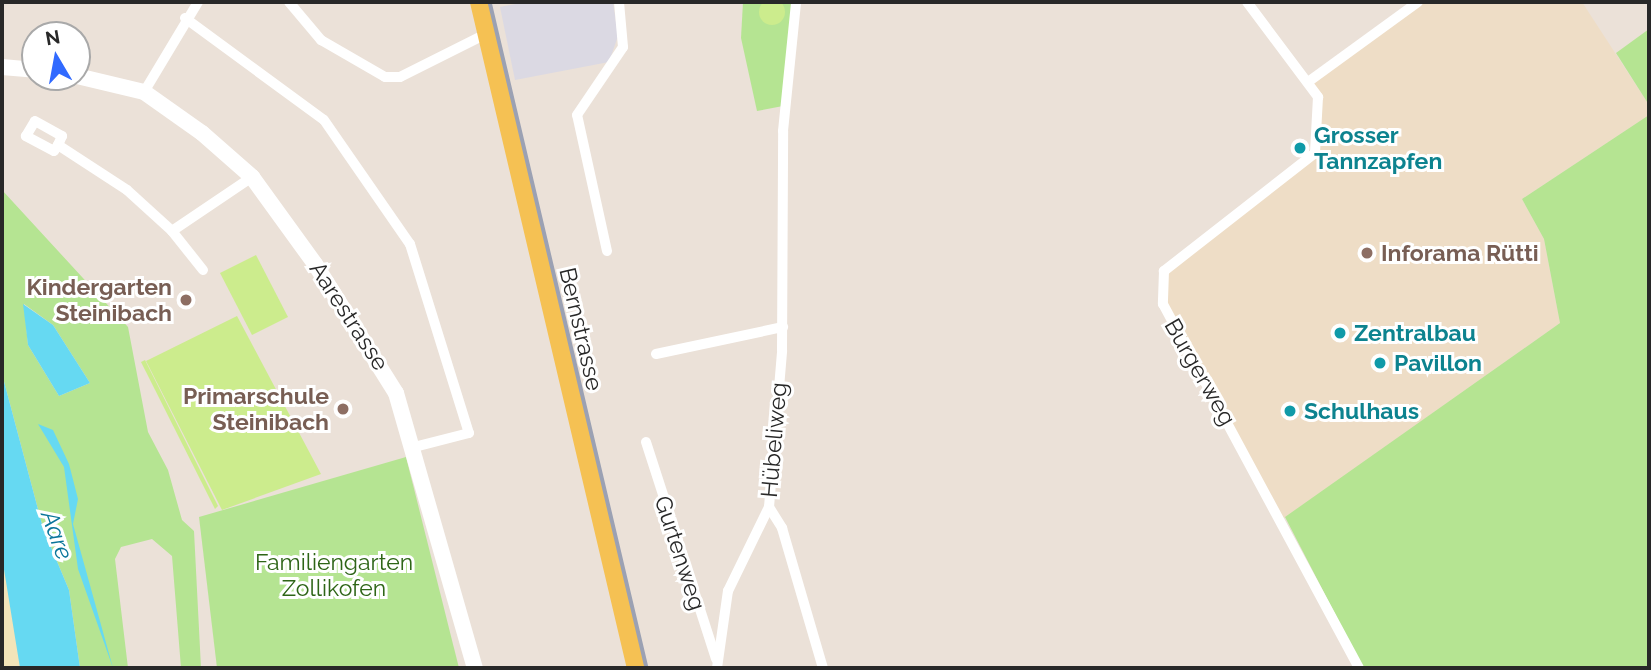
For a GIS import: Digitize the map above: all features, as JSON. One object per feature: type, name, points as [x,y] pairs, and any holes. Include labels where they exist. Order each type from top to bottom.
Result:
[{"type":"main road","name":"Bernstrasse","points":[[480,2],[636,668]]},
{"type":"street","points":[[144,92],[185,18],[198,2]]},
{"type":"street","points":[[289,2],[321,40],[385,77],[400,77],[486,34]]},
{"type":"street","points":[[607,251],[577,114],[623,47],[619,2]]},
{"type":"street","name":"Hübeliweg","points":[[717,665],[728,591],[769,507],[783,327],[783,131],[796,2]]},
{"type":"street","name":"Burgerweg","points":[[1247,2],[1308,82],[1320,106],[1313,158],[1168,267],[1161,296],[1175,336],[1245,449],[1359,668]]},
{"type":"street","points":[[1308,82],[1418,2]]},
{"type":"street","points":[[185,18],[313,110],[357,161],[417,259],[469,433],[414,447]]},
{"type":"street","points":[[2,67],[21,69]]},
{"type":"street","name":"Aarestrasse","points":[[91,79],[144,92],[253,177],[383,367],[414,447],[475,668]]},
{"type":"street","points":[[58,145],[127,190],[172,232],[203,270]]},
{"type":"street","points":[[172,232],[253,177]]},
{"type":"street","points":[[656,354],[783,327]]},
{"type":"street","name":"Gurtenweg","points":[[646,442],[717,665]]},
{"type":"street","points":[[769,507],[782,528],[822,668]]},
{"type":"shaded area","points":[[526,2],[613,2],[618,36],[609,62],[515,80],[500,7]]},
{"type":"shaded area","name":"Inforama Rütti","points":[[1418,2],[1582,2],[1649,105],[1649,115],[1522,199],[1544,239],[1560,323],[1280,521],[1165,312],[1168,267],[1308,163],[1319,111],[1308,82]]},
{"type":"green space","points":[[772,-1],[781,3],[785,12],[781,21],[772,25],[763,21],[759,12],[763,3]]},
{"type":"green space","points":[[743,2],[794,2],[783,106],[757,111],[741,38]]},
{"type":"green space","points":[[1649,29],[1649,105],[1616,53]]},
{"type":"green space","points":[[1649,115],[1649,668],[1363,668],[1285,517],[1560,323],[1544,239],[1522,199]]},
{"type":"green space","points":[[2,190],[128,327],[148,432],[168,470],[182,520],[194,531],[201,668],[181,668],[172,556],[152,539],[121,547],[115,559],[128,668],[80,668],[69,590],[43,528],[2,374]],"holes":[[[24,304],[53,325],[90,383],[59,396],[28,345]]]},
{"type":"green space","points":[[256,255],[288,317],[252,335],[220,273]]},
{"type":"green space","points":[[237,316],[321,474],[222,510],[146,361]]},
{"type":"green space","points":[[145,360],[218,506],[215,509],[141,362]]},
{"type":"green space","name":"Familiengarten Zollikofen","points":[[406,457],[459,668],[217,668],[199,517]]},
{"type":"sand","points":[[2,536],[25,668],[2,668]]},
{"type":"water","points":[[23,304],[53,325],[90,383],[59,396],[28,345]]},
{"type":"water","points":[[2,374],[43,528],[69,590],[80,668],[20,668],[2,557]]},
{"type":"water","points":[[38,424],[53,430],[69,464],[78,499],[73,524],[113,668],[78,569],[64,467]]},
{"type":"railway","points":[[490,2],[647,668]]},
{"type":"place","name":"Grosser Tannzapfen","points":[[1300,148]]},
{"type":"place","name":"Inforama Rütti","points":[[1367,253]]},
{"type":"place","name":"Kindergarten Steinibach","points":[[186,300]]},
{"type":"place","name":"Zentralbau","points":[[1340,333]]},
{"type":"place","name":"Pavillon","points":[[1380,363]]},
{"type":"place","name":"Primarschule Steinibach","points":[[343,409]]},
{"type":"place","name":"Schulhaus","points":[[1290,411]]},
{"type":"water label","name":"Aare","points":[[57,535]]}]
